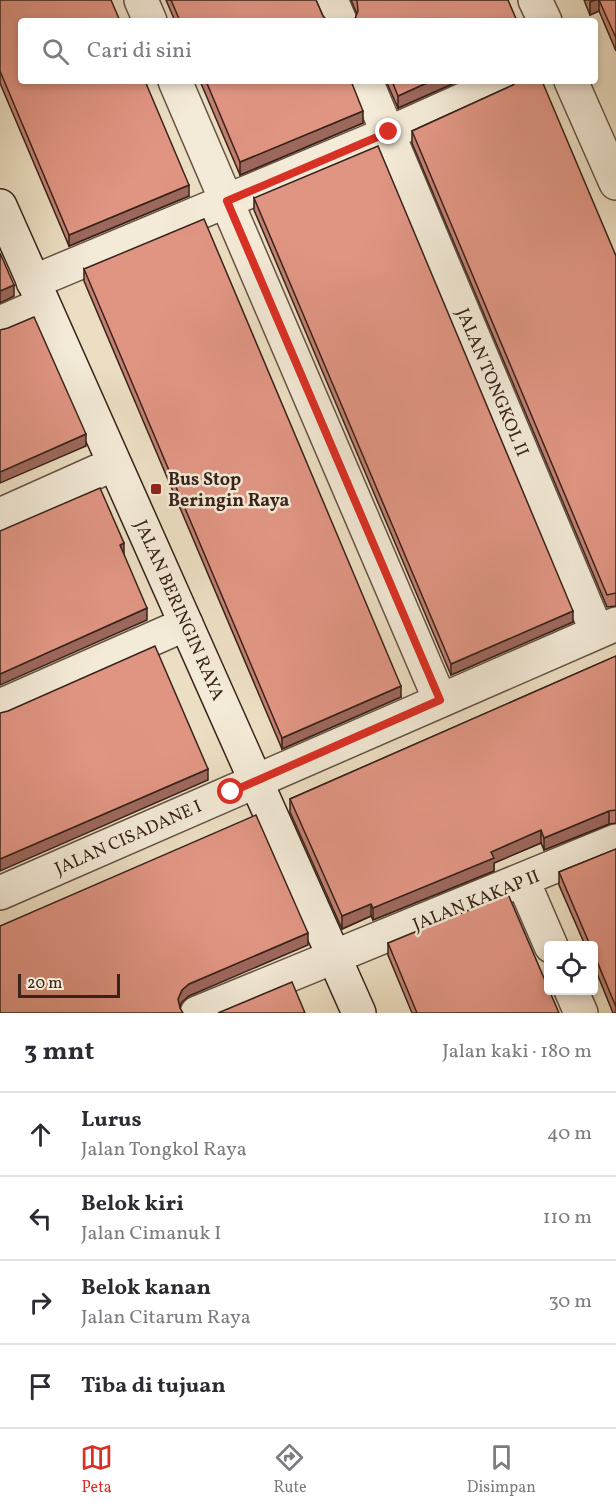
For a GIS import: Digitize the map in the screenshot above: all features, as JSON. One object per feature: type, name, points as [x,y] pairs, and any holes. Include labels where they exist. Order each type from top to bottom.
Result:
[{"type":"street","points":[[141,0],[149,18]]},
{"type":"street","points":[[331,0],[339,18]]},
{"type":"street","points":[[535,0],[543,18]]},
{"type":"street","points":[[176,84],[440,700]]},
{"type":"street","name":"JALAN TONGKOL II","points":[[367,84],[607,628]]},
{"type":"street","points":[[0,323],[38,293],[227,201],[498,84]]},
{"type":"street","points":[[573,84],[616,183]]},
{"type":"street","name":"JALAN BERINGIN RAYA","points":[[0,206],[359,1013]]},
{"type":"street","points":[[0,515],[114,464]]},
{"type":"street","points":[[0,706],[186,624]]},
{"type":"street","name":"JALAN CISADANE I","points":[[0,893],[607,628]]},
{"type":"street","name":"JALAN KAKAP II","points":[[197,1013],[616,841]]},
{"type":"street","points":[[523,881],[549,941]]},
{"type":"street","points":[[573,995],[581,1013]]},
{"type":"building","points":[[0,0],[111,0],[119,18],[18,18],[18,84],[146,84],[189,185],[69,235],[0,71]]},
{"type":"building","points":[[171,0],[316,0],[325,18],[179,18]]},
{"type":"building","points":[[357,0],[508,0],[516,18],[355,18],[358,11]]},
{"type":"building","points":[[599,0],[616,0],[616,38]]},
{"type":"building","points":[[207,84],[352,84],[363,111],[240,162]]},
{"type":"building","points":[[393,84],[424,84],[398,96]]},
{"type":"building","points":[[543,84],[616,256],[616,593],[607,595],[412,131],[513,85]]},
{"type":"building","points":[[378,146],[573,611],[451,664],[254,198]]},
{"type":"building","points":[[204,219],[401,686],[282,738],[84,269]]},
{"type":"building","points":[[0,253],[14,285],[0,291]]},
{"type":"building","points":[[34,317],[86,434],[0,472],[0,330]]},
{"type":"building","points":[[100,488],[124,543],[120,545],[147,608],[0,674],[0,531]]},
{"type":"building","points":[[155,646],[208,769],[0,859],[0,713]]},
{"type":"building","points":[[616,656],[616,810],[544,838],[541,830],[491,852],[494,858],[373,908],[371,904],[342,916],[290,799]]},
{"type":"building","points":[[256,815],[308,933],[189,984],[182,990],[178,999],[183,1013],[0,1013],[0,926]]},
{"type":"building","points":[[616,849],[616,1007],[598,964],[598,941],[588,941],[559,872]]},
{"type":"building","points":[[508,894],[544,978],[544,995],[551,995],[559,1013],[417,1013],[388,943]]},
{"type":"building","points":[[292,982],[305,1013],[218,1013]]},
{"type":"place","name":"Bus Stop Beringin Raya","points":[[156,489]]},
{"type":"route","points":[[231,792],[440,700],[227,201],[389,132]]}]
